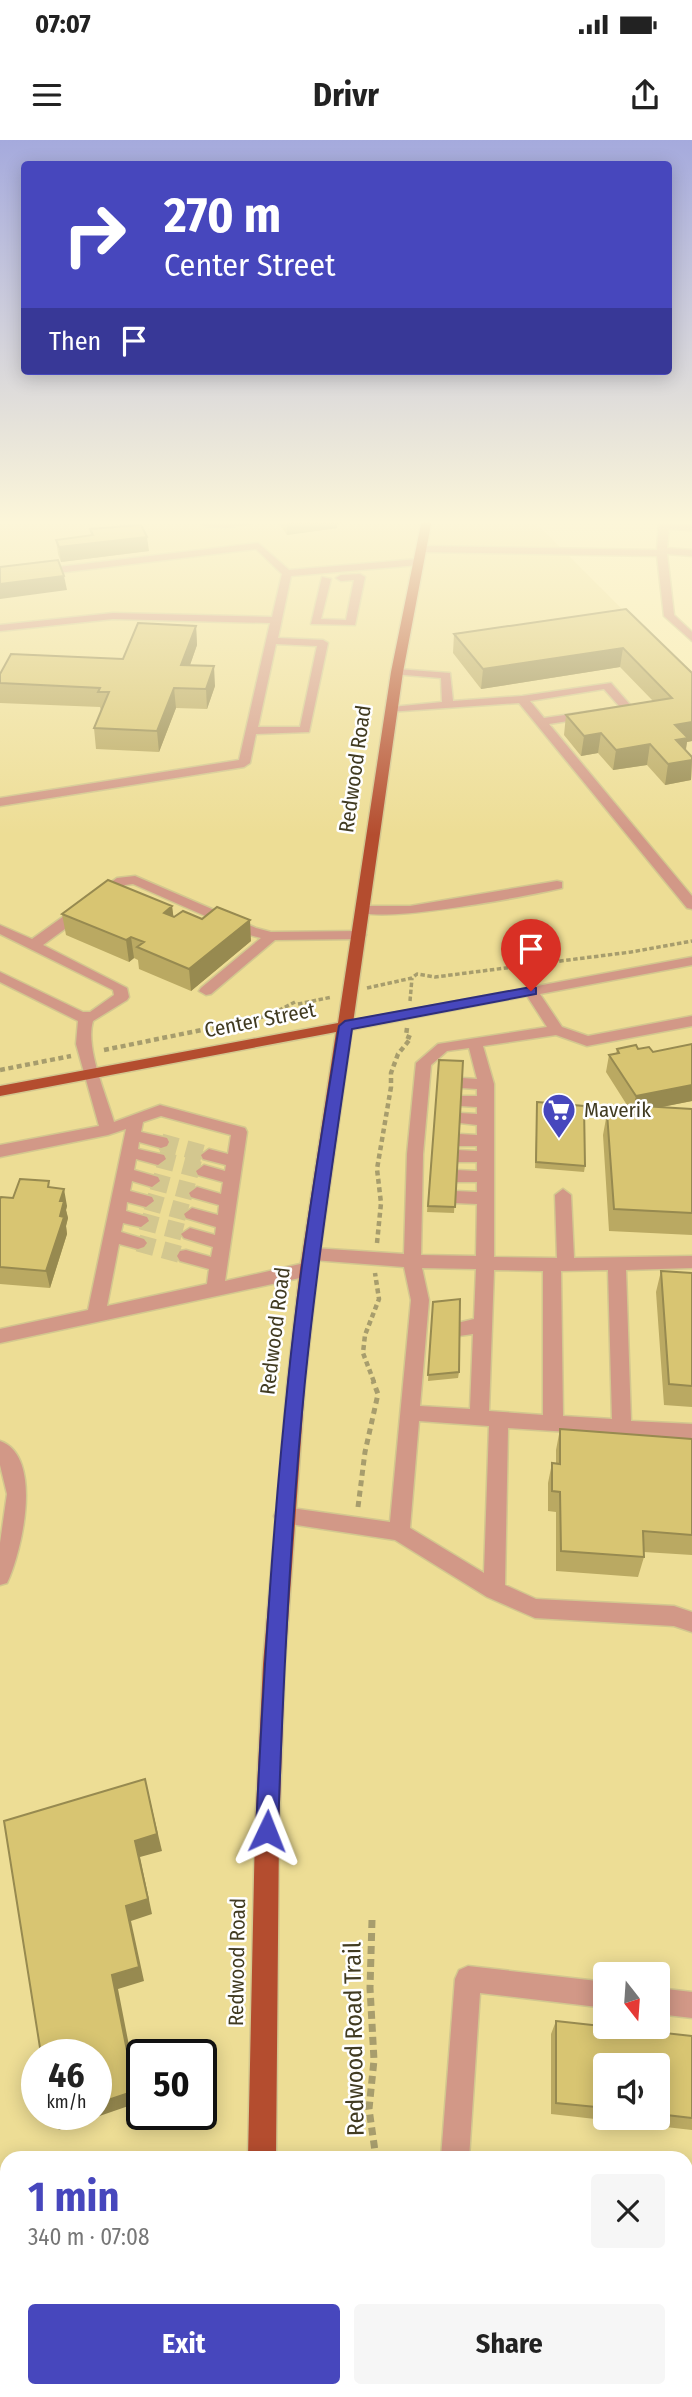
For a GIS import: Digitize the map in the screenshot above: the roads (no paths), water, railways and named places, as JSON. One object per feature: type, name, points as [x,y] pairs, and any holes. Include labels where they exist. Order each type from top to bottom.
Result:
[{"type":"main road","name":"Redwood Road","points":[[262,2151],[267,1831],[284,1516],[311,1262],[406,624]]},
{"type":"main road","name":"Center Street","points":[[0,1091],[345,1026]]},
{"type":"street","points":[[0,628],[35,624]]},
{"type":"street","points":[[0,802],[244,763],[274,624]]},
{"type":"street","points":[[678,624],[692,638]]},
{"type":"street","points":[[251,731],[305,730],[323,643],[272,640]]},
{"type":"street","points":[[397,672],[446,675],[448,705]]},
{"type":"street","points":[[392,710],[522,699],[607,685],[628,709],[541,722]]},
{"type":"street","points":[[522,699],[692,905]]},
{"type":"street","points":[[35,944],[122,881],[135,880],[251,931],[271,936],[359,935]]},
{"type":"street","points":[[363,910],[410,910],[557,885]]},
{"type":"street","points":[[0,929],[120,988],[122,997],[94,1016],[81,1017],[0,976]]},
{"type":"street","points":[[206,991],[271,936]]},
{"type":"street","name":"Center Street","points":[[345,1026],[692,961]]},
{"type":"street","points":[[531,991],[557,1030]]},
{"type":"street","points":[[87,1016],[83,1030],[87,1053],[108,1129]]},
{"type":"street","points":[[400,1532],[410,1413],[424,1335],[412,1261],[421,1195],[428,1100],[429,1082],[424,1063],[443,1047],[474,1042],[557,1030],[587,1041],[692,1021]]},
{"type":"street","points":[[474,1042],[486,1084],[485,1263],[481,1349],[489,1419],[494,1590]]},
{"type":"street","points":[[462,1083],[486,1084]]},
{"type":"street","points":[[461,1101],[485,1102]]},
{"type":"street","points":[[96,1315],[133,1135],[160,1110],[239,1132],[215,1289]]},
{"type":"street","points":[[460,1118],[485,1120]]},
{"type":"street","points":[[0,1151],[108,1129],[133,1135],[159,1151]]},
{"type":"street","points":[[458,1148],[485,1149]]},
{"type":"street","points":[[231,1179],[206,1163],[234,1161]]},
{"type":"street","points":[[125,1174],[152,1181]]},
{"type":"street","points":[[456,1176],[486,1177]]},
{"type":"street","points":[[121,1194],[146,1201]]},
{"type":"street","points":[[197,1194],[228,1202]]},
{"type":"street","points":[[553,1423],[563,1195]]},
{"type":"street","points":[[455,1196],[485,1198]]},
{"type":"street","points":[[192,1214],[225,1223]]},
{"type":"street","points":[[117,1215],[141,1221]]},
{"type":"street","points":[[190,1234],[222,1243]]},
{"type":"street","points":[[112,1236],[138,1243]]},
{"type":"street","points":[[186,1256],[218,1265]]},
{"type":"street","points":[[0,1336],[215,1289],[311,1262],[412,1261],[559,1265],[692,1262]]},
{"type":"street","points":[[617,1264],[622,1428]]},
{"type":"street","points":[[459,1329],[482,1325]]},
{"type":"street","points":[[459,1353],[481,1349]]},
{"type":"street","points":[[410,1413],[692,1432]]},
{"type":"street","points":[[0,1449],[12,1462],[17,1487],[14,1533],[0,1576]]},
{"type":"street","points":[[284,1516],[400,1532],[494,1590],[535,1608],[674,1616],[692,1622]]},
{"type":"street","points":[[456,2151],[468,1979],[593,1993]]},
{"type":"street","points":[[670,2002],[692,2005]]},
{"type":"tunnel","points":[[161,1142],[209,1155]]},
{"type":"tunnel","points":[[158,1159],[204,1171]]},
{"type":"tunnel","points":[[152,1181],[197,1193]]},
{"type":"tunnel","points":[[146,1201],[192,1214]]},
{"type":"tunnel","points":[[141,1221],[190,1234]]},
{"type":"tunnel","points":[[138,1243],[186,1256]]},
{"type":"place","name":"Maverik","points":[[559,1140]]}]
